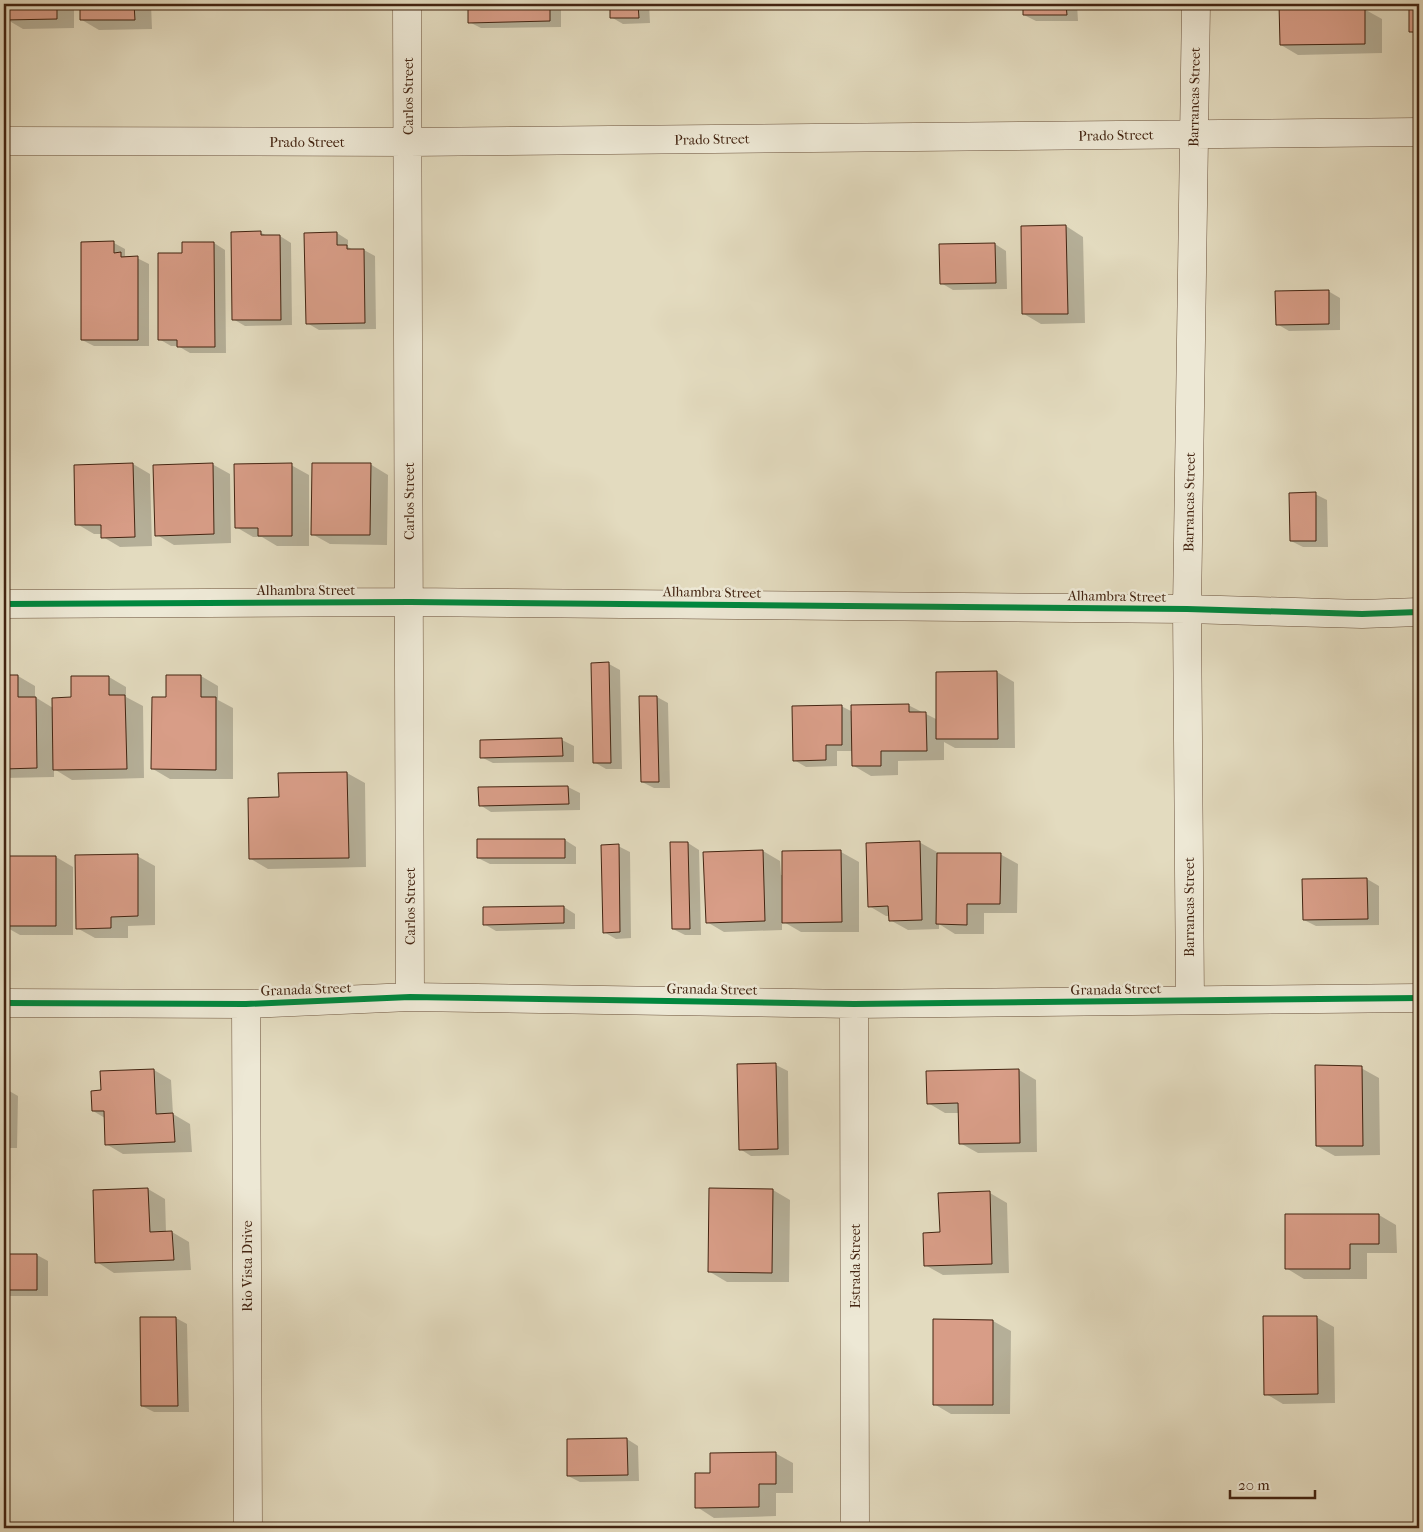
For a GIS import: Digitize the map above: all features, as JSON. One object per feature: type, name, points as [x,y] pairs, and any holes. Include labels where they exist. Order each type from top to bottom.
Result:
[{"type":"street","name":"Carlos Street","points":[[408,4],[410,997]]},
{"type":"street","name":"Barrancas Street","points":[[1190,1000],[1187,609],[1196,4]]},
{"type":"street","name":"Prado Street","points":[[4,141],[409,142],[1419,132]]},
{"type":"street","name":"Alhambra Street","points":[[4,604],[410,602],[1187,609],[1362,614],[1419,612]]},
{"type":"street","name":"Granada Street","points":[[4,1003],[246,1004],[410,997],[854,1004],[1419,998]]},
{"type":"street","name":"Rio Vista Drive","points":[[246,1004],[248,1528]]},
{"type":"street","name":"Estrada Street","points":[[854,1004],[855,1528]]},
{"type":"building","points":[[4,4],[57,4],[57,19],[4,20]]},
{"type":"building","points":[[80,4],[134,4],[135,20],[80,20]]},
{"type":"building","points":[[468,4],[550,4],[550,21],[468,23]]},
{"type":"building","points":[[610,4],[638,4],[639,18],[610,18]]},
{"type":"building","points":[[1023,4],[1066,4],[1067,15],[1023,15]]},
{"type":"building","points":[[1279,4],[1339,4],[1339,8],[1365,8],[1365,44],[1280,45]]},
{"type":"building","points":[[1409,4],[1419,4],[1419,32],[1409,32]]},
{"type":"building","points":[[1066,225],[1068,314],[1022,314],[1021,226]]},
{"type":"building","points":[[261,231],[261,235],[280,235],[281,320],[232,320],[231,232]]},
{"type":"building","points":[[337,232],[337,245],[347,245],[347,249],[364,249],[365,323],[306,324],[304,233]]},
{"type":"building","points":[[114,241],[114,253],[121,252],[121,257],[138,256],[138,340],[81,340],[81,242]]},
{"type":"building","points":[[182,242],[214,242],[215,347],[177,347],[177,340],[158,340],[158,253],[182,253]]},
{"type":"building","points":[[995,243],[996,283],[940,284],[939,244]]},
{"type":"building","points":[[1329,290],[1329,324],[1276,325],[1275,291]]},
{"type":"building","points":[[133,463],[135,537],[101,538],[101,525],[75,525],[74,465]]},
{"type":"building","points":[[213,463],[214,534],[155,536],[153,465]]},
{"type":"building","points":[[292,463],[292,536],[258,536],[258,528],[235,528],[234,464]]},
{"type":"building","points":[[312,463],[371,463],[370,535],[311,535]]},
{"type":"building","points":[[1316,492],[1316,541],[1290,541],[1289,493]]},
{"type":"building","points":[[609,662],[611,763],[593,763],[591,663]]},
{"type":"building","points":[[997,671],[998,739],[936,739],[936,672]]},
{"type":"building","points":[[4,675],[18,675],[18,697],[36,697],[37,768],[4,769]]},
{"type":"building","points":[[166,675],[201,675],[201,697],[216,697],[216,770],[151,769],[152,697],[166,697]]},
{"type":"building","points":[[71,676],[109,676],[109,695],[125,695],[127,769],[53,770],[52,698],[71,697]]},
{"type":"building","points":[[639,696],[657,696],[659,782],[641,782]]},
{"type":"building","points":[[909,704],[909,712],[926,712],[927,751],[881,751],[881,766],[852,766],[851,705]]},
{"type":"building","points":[[842,705],[842,745],[826,745],[826,760],[793,761],[792,706]]},
{"type":"building","points":[[562,738],[563,756],[480,758],[480,740]]},
{"type":"building","points":[[347,772],[349,858],[249,859],[248,798],[279,797],[278,773]]},
{"type":"building","points":[[568,786],[569,804],[479,806],[478,787]]},
{"type":"building","points":[[477,839],[565,839],[565,858],[477,858]]},
{"type":"building","points":[[920,841],[922,920],[889,921],[888,906],[868,907],[866,843]]},
{"type":"building","points":[[670,842],[688,842],[690,929],[672,929]]},
{"type":"building","points":[[619,844],[620,932],[603,933],[601,845]]},
{"type":"building","points":[[763,850],[765,921],[706,923],[703,852]]},
{"type":"building","points":[[841,850],[842,922],[782,923],[782,851]]},
{"type":"building","points":[[937,853],[1001,853],[1000,904],[967,904],[967,925],[936,924]]},
{"type":"building","points":[[138,854],[138,916],[111,917],[111,928],[76,929],[75,855]]},
{"type":"building","points":[[4,856],[56,856],[56,926],[4,926]]},
{"type":"building","points":[[1367,878],[1368,919],[1303,920],[1302,879]]},
{"type":"building","points":[[564,906],[564,923],[483,925],[483,907]]},
{"type":"building","points":[[776,1063],[778,1149],[739,1150],[737,1064]]},
{"type":"building","points":[[1315,1065],[1362,1066],[1363,1146],[1316,1146]]},
{"type":"building","points":[[154,1069],[156,1114],[173,1113],[175,1142],[105,1145],[104,1111],[92,1111],[91,1091],[101,1090],[100,1071]]},
{"type":"building","points":[[1019,1069],[1020,1143],[959,1144],[958,1103],[927,1104],[926,1071]]},
{"type":"building","points":[[148,1188],[150,1232],[172,1231],[174,1260],[95,1263],[93,1190]]},
{"type":"building","points":[[709,1188],[773,1189],[772,1273],[708,1272]]},
{"type":"building","points":[[990,1191],[992,1264],[924,1266],[923,1233],[940,1232],[938,1193]]},
{"type":"building","points":[[1285,1214],[1379,1214],[1379,1244],[1350,1244],[1350,1269],[1285,1269]]},
{"type":"building","points":[[4,1254],[37,1254],[37,1290],[4,1290]]},
{"type":"building","points":[[1263,1316],[1317,1316],[1318,1394],[1264,1395]]},
{"type":"building","points":[[140,1317],[176,1317],[178,1406],[141,1406]]},
{"type":"building","points":[[933,1319],[993,1320],[993,1405],[933,1405]]},
{"type":"building","points":[[627,1438],[628,1475],[567,1476],[567,1439]]},
{"type":"building","points":[[776,1452],[776,1484],[759,1484],[759,1507],[695,1508],[695,1473],[710,1473],[710,1453]]},
{"type":"cycle path","points":[[4,604],[410,602],[1187,609],[1362,614],[1419,612]]},
{"type":"cycle path","points":[[4,1003],[246,1004],[410,997],[854,1004],[1419,998]]}]
